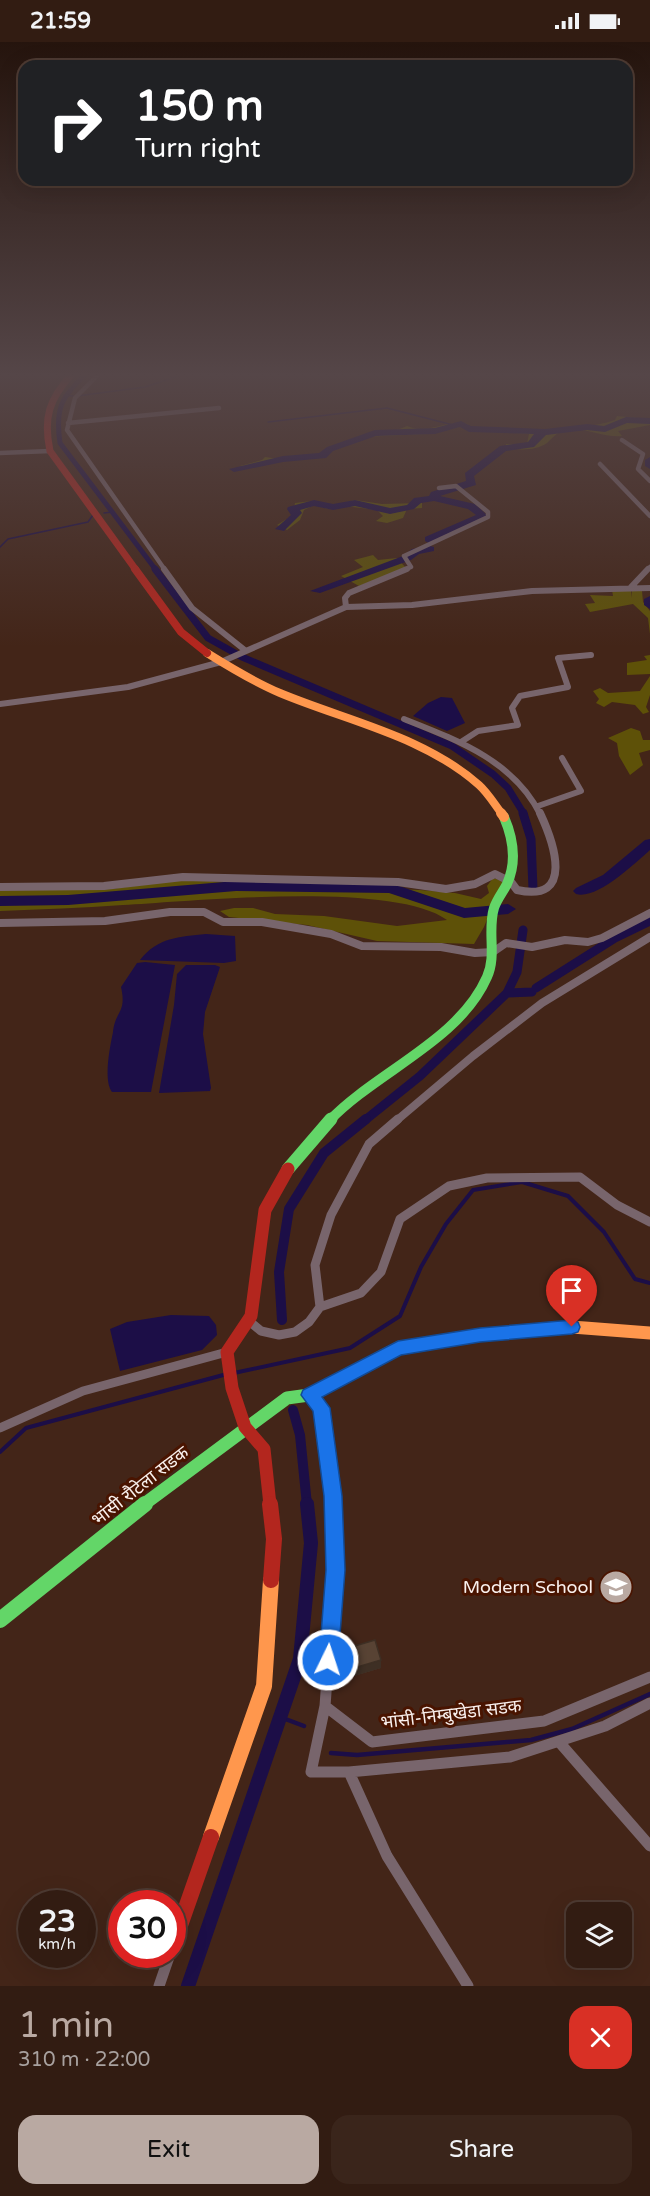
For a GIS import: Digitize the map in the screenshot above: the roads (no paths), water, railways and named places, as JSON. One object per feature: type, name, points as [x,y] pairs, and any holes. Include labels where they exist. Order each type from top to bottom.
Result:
[{"type":"street","points":[[0,1428],[40,1406],[111,1380],[227,1352],[249,1321],[266,1204],[300,1151],[365,1088],[434,1036],[472,1003],[488,975],[493,952],[489,934],[493,910],[513,864],[506,816],[486,789],[470,776],[440,756],[251,679],[224,661],[197,648],[181,632],[60,465]]},
{"type":"street","points":[[91,465],[192,608],[246,651]]},
{"type":"street","points":[[601,465],[650,516]]},
{"type":"street","points":[[639,465],[638,469],[650,481]]},
{"type":"street","points":[[346,607],[345,598],[349,593],[409,569],[410,565],[404,559],[438,538],[456,534],[488,517],[488,512],[459,488],[447,485],[439,488]]},
{"type":"street","points":[[631,587],[650,567]]},
{"type":"street","points":[[0,704],[158,681],[202,665],[224,661],[346,607],[412,605],[532,591],[650,588]]},
{"type":"street","points":[[461,742],[478,731],[518,725],[512,708],[520,696],[568,687],[558,658],[591,655]]},
{"type":"street","points":[[0,886],[104,886],[183,877],[398,882],[446,889],[475,884],[495,874],[508,880],[517,890],[534,893],[546,890],[554,878],[553,848],[538,806],[521,784],[500,766],[461,742],[405,719]]},
{"type":"street","points":[[538,806],[573,796],[581,791],[562,758]]},
{"type":"street","points":[[0,923],[105,921],[170,912],[204,912],[223,922],[262,922],[331,934],[362,946],[441,947],[475,953],[493,952],[506,943],[527,946],[565,940],[588,942],[602,938],[650,913]]},
{"type":"street","points":[[320,1307],[315,1265],[331,1215],[369,1144],[473,1056],[543,1003],[650,937]]},
{"type":"street","points":[[249,1321],[261,1331],[279,1335],[295,1332],[309,1322],[320,1307],[361,1293],[381,1272],[400,1219],[449,1186],[487,1178],[580,1177],[617,1205],[650,1222]]},
{"type":"street","name":"भांसी रौटेला सडक","points":[[0,1620],[106,1533],[245,1427],[287,1398],[309,1395],[398,1348],[480,1335],[572,1327],[650,1333]]},
{"type":"street","points":[[186,1908],[264,1686],[274,1539],[264,1449],[245,1427],[232,1388],[227,1352]]},
{"type":"street","points":[[309,1395],[322,1408],[333,1496],[335,1570],[325,1706],[311,1772],[349,1772],[510,1757],[560,1743],[605,1726],[650,1703]]},
{"type":"street","name":"भांसी-निम्बुखेडा सडक","points":[[325,1706],[372,1742],[544,1721],[650,1677]]},
{"type":"street","points":[[560,1743],[650,1846]]},
{"type":"street","points":[[349,1772],[387,1856],[468,1986]]},
{"type":"street","points":[[159,1986],[165,1968]]},
{"type":"waterway","points":[[76,465],[156,570]]},
{"type":"waterway","points":[[234,469],[255,465]]},
{"type":"waterway","points":[[430,541],[429,539],[480,518],[482,515],[472,507],[434,497],[435,494],[472,483],[469,475],[482,465]]},
{"type":"waterway","points":[[280,529],[296,516],[297,513],[292,509],[314,503],[333,507],[355,503],[390,511],[410,507],[418,500],[435,498]]},
{"type":"waterway","points":[[104,513],[112,512]]},
{"type":"waterway","points":[[0,547],[8,539],[88,522],[93,515]]},
{"type":"waterway","points":[[316,591],[407,558],[416,551],[430,549]]},
{"type":"waterway","points":[[155,569],[208,638],[242,657],[452,746],[493,774],[508,788],[524,814]]},
{"type":"waterway","points":[[650,599],[650,605]]},
{"type":"waterway","points":[[523,813],[531,839],[533,889]]},
{"type":"waterway","points":[[581,891],[608,878],[650,843]]},
{"type":"waterway","points":[[0,901],[68,900],[236,886],[390,888],[464,913],[508,909]]},
{"type":"waterway","points":[[536,988],[615,938],[650,921]]},
{"type":"waterway","points":[[507,993],[517,972],[523,930]]},
{"type":"waterway","points":[[507,993],[532,992]]},
{"type":"waterway","points":[[364,1121],[420,1076],[507,993]]},
{"type":"waterway","points":[[282,1320],[279,1272],[289,1209],[324,1153],[366,1119]]},
{"type":"waterway","points":[[234,1373],[350,1348],[400,1316],[421,1267],[446,1224],[473,1190],[522,1182],[568,1196],[604,1232],[635,1279],[650,1283]]},
{"type":"waterway","points":[[0,1452],[26,1428],[227,1374]]},
{"type":"waterway","points":[[293,1410],[300,1435],[307,1505]]},
{"type":"waterway","points":[[188,1986],[300,1659],[311,1543],[307,1504]]},
{"type":"waterway","points":[[331,1753],[357,1755],[531,1740],[572,1729],[650,1694]]},
{"type":"waterway","points":[[280,1717],[304,1726]]},
{"type":"place","name":"Modern School","points":[[616,1587]]}]
